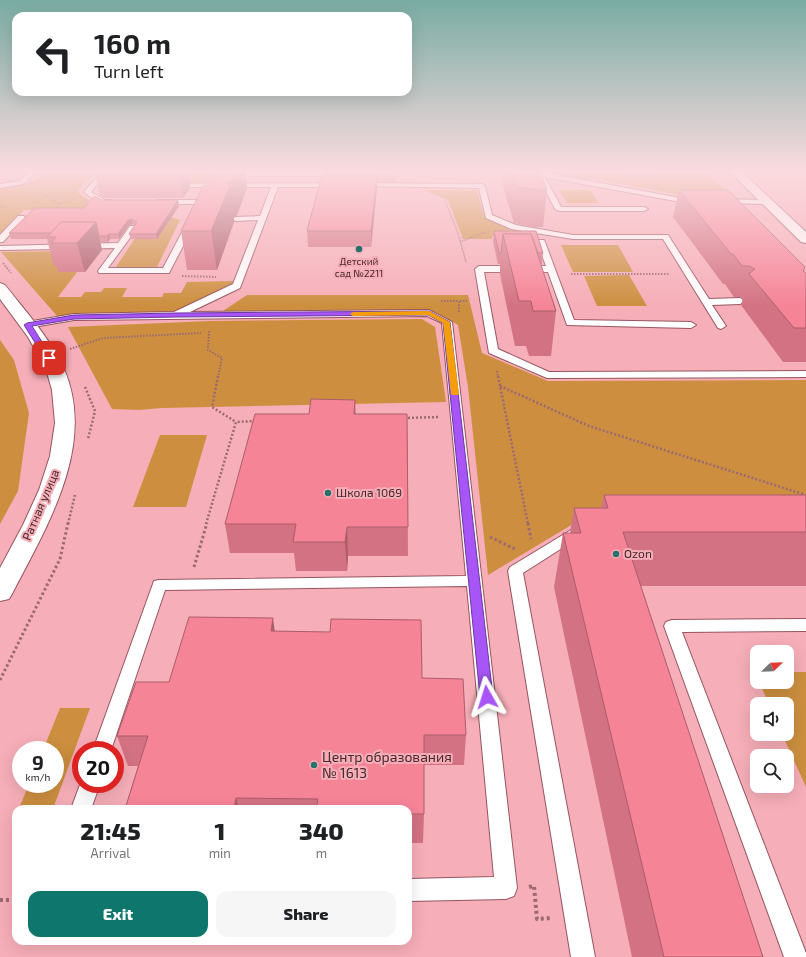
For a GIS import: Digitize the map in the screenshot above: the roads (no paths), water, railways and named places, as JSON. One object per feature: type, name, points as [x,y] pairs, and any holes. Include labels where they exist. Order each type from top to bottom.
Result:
[{"type":"street","points":[[782,217],[806,239]]},
{"type":"street","name":"Ратная улица","points":[[0,288],[43,347],[55,369],[63,395],[64,423],[61,455],[48,495],[0,592]]},
{"type":"lane","points":[[490,217],[514,227],[573,237],[665,237],[721,326]]},
{"type":"lane","points":[[0,240],[21,218]]},
{"type":"lane","points":[[176,315],[237,286],[262,218],[236,219]]},
{"type":"lane","points":[[133,228],[102,270],[166,270],[194,219],[204,219]]},
{"type":"lane","points":[[541,242],[570,324],[691,325]]},
{"type":"lane","points":[[0,248],[119,245]]},
{"type":"lane","points":[[551,272],[479,269],[493,351],[547,375],[806,374]]},
{"type":"lane","points":[[706,302],[740,301]]},
{"type":"lane","points":[[27,325],[74,317],[429,313],[447,322],[506,888],[412,890]]},
{"type":"lane","points":[[583,957],[515,571],[592,524]]},
{"type":"lane","points":[[105,741],[159,585],[475,581]]},
{"type":"lane","points":[[796,957],[672,626],[806,625]]},
{"type":"lane","points":[[82,805],[87,793]]},
{"type":"place","name":"Детский сад №2211","points":[[359,249]]},
{"type":"place","name":"Школа 1069","points":[[328,493]]},
{"type":"place","name":"Ozon","points":[[616,554]]},
{"type":"place","name":"Центр образования № 1613","points":[[314,765]]}]
